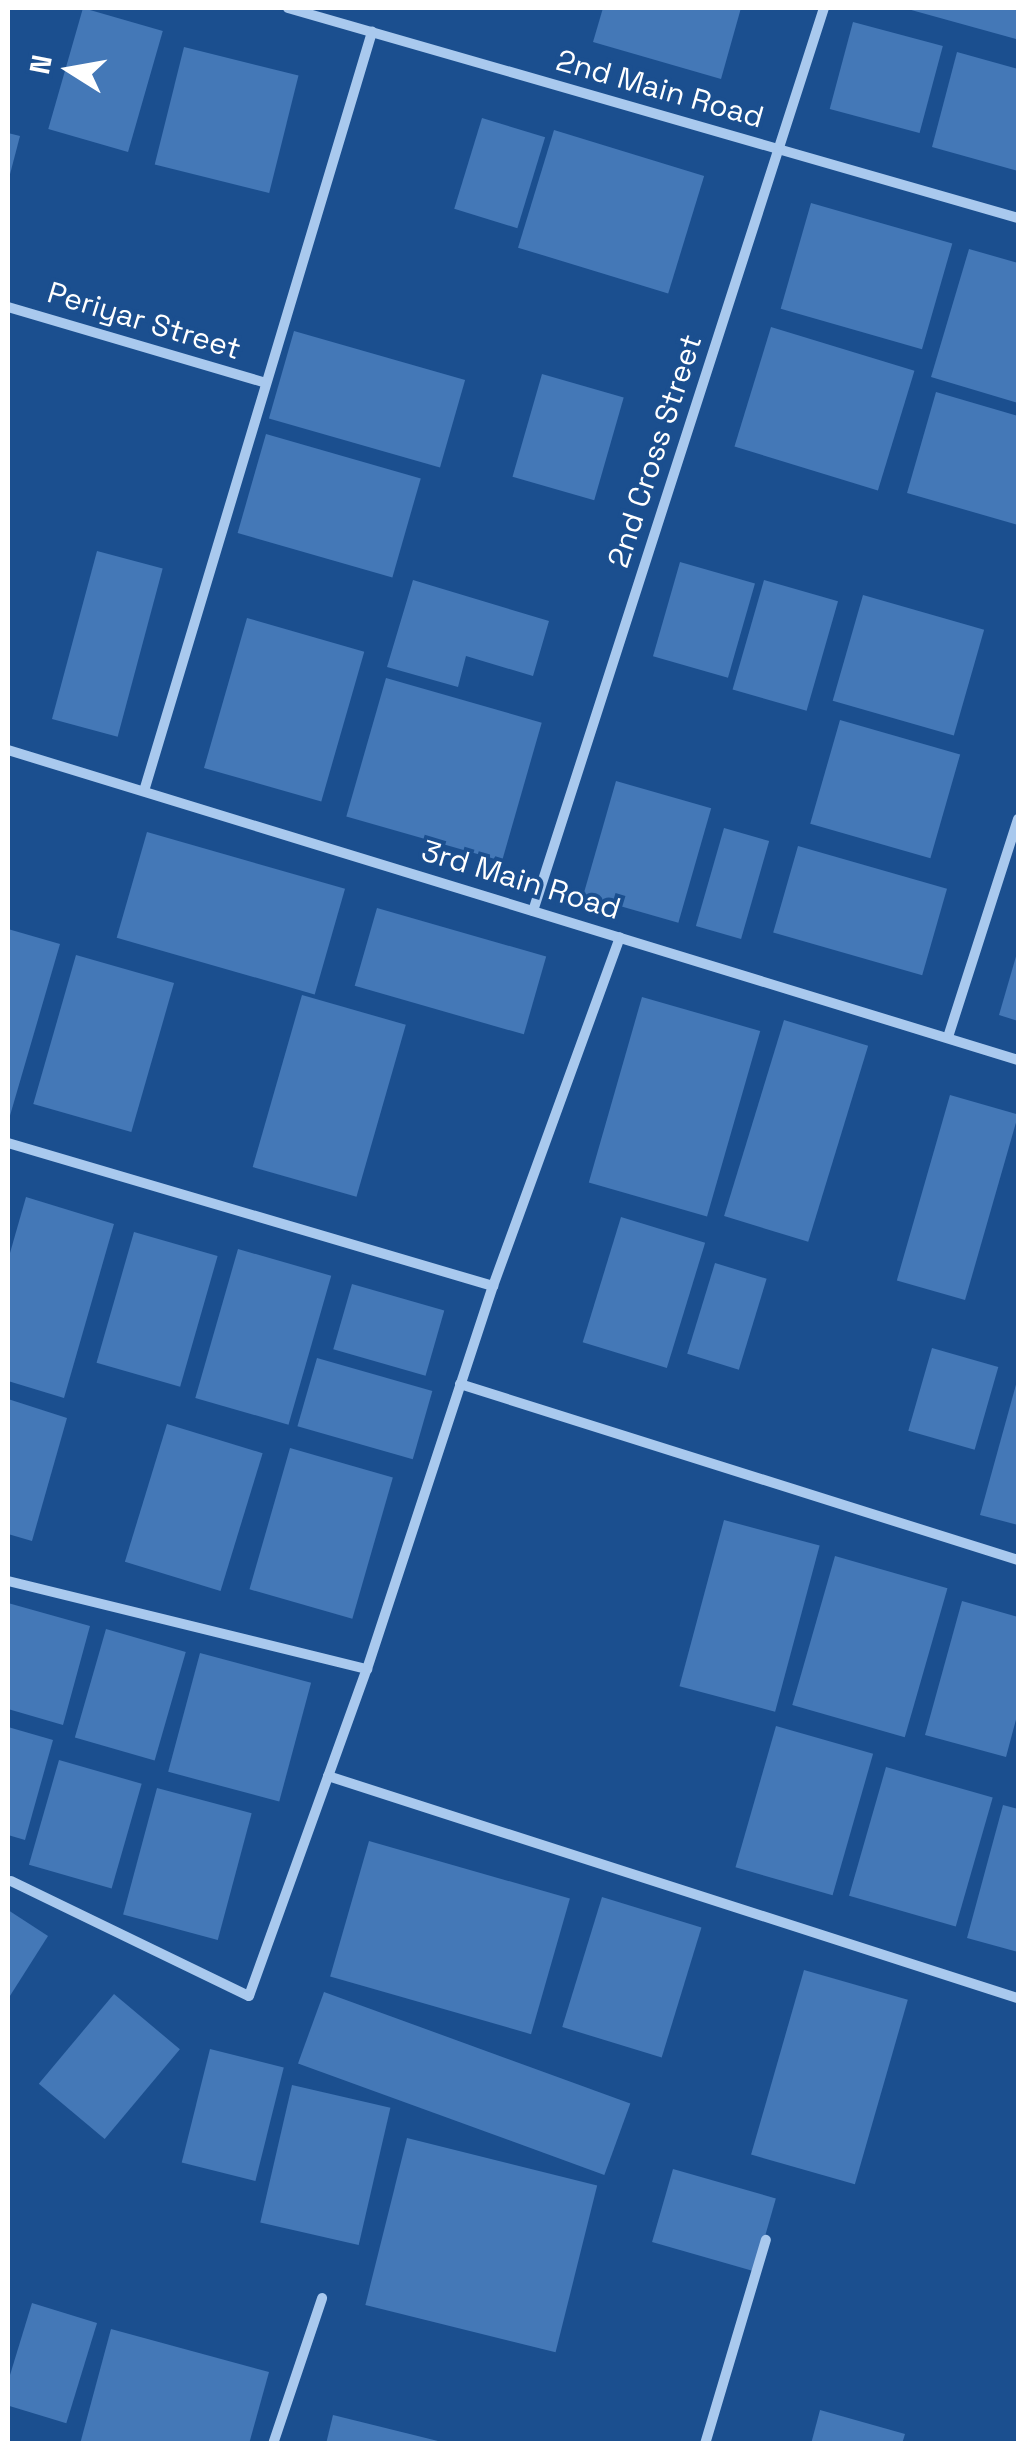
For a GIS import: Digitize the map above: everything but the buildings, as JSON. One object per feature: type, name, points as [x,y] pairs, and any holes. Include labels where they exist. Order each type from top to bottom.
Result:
[{"type":"street","name":"2nd Main Road","points":[[288,8],[1018,218]]},
{"type":"street","name":"2nd Cross Street","points":[[533,910],[824,8]]},
{"type":"street","points":[[144,791],[372,32]]},
{"type":"street","name":"Periyar Street","points":[[8,307],[266,384]]},
{"type":"street","name":"3rd Main Road","points":[[8,750],[1018,1060]]},
{"type":"street","points":[[948,1037],[1018,818]]},
{"type":"street","points":[[11,1881],[250,1996],[367,1669],[492,1286],[620,937]]},
{"type":"street","points":[[8,1143],[492,1286]]},
{"type":"street","points":[[460,1384],[1018,1560]]},
{"type":"street","points":[[8,1581],[367,1669]]},
{"type":"street","points":[[328,1776],[1017,1998]]},
{"type":"street","points":[[705,2444],[766,2240]]},
{"type":"street","points":[[273,2444],[322,2298]]}]
